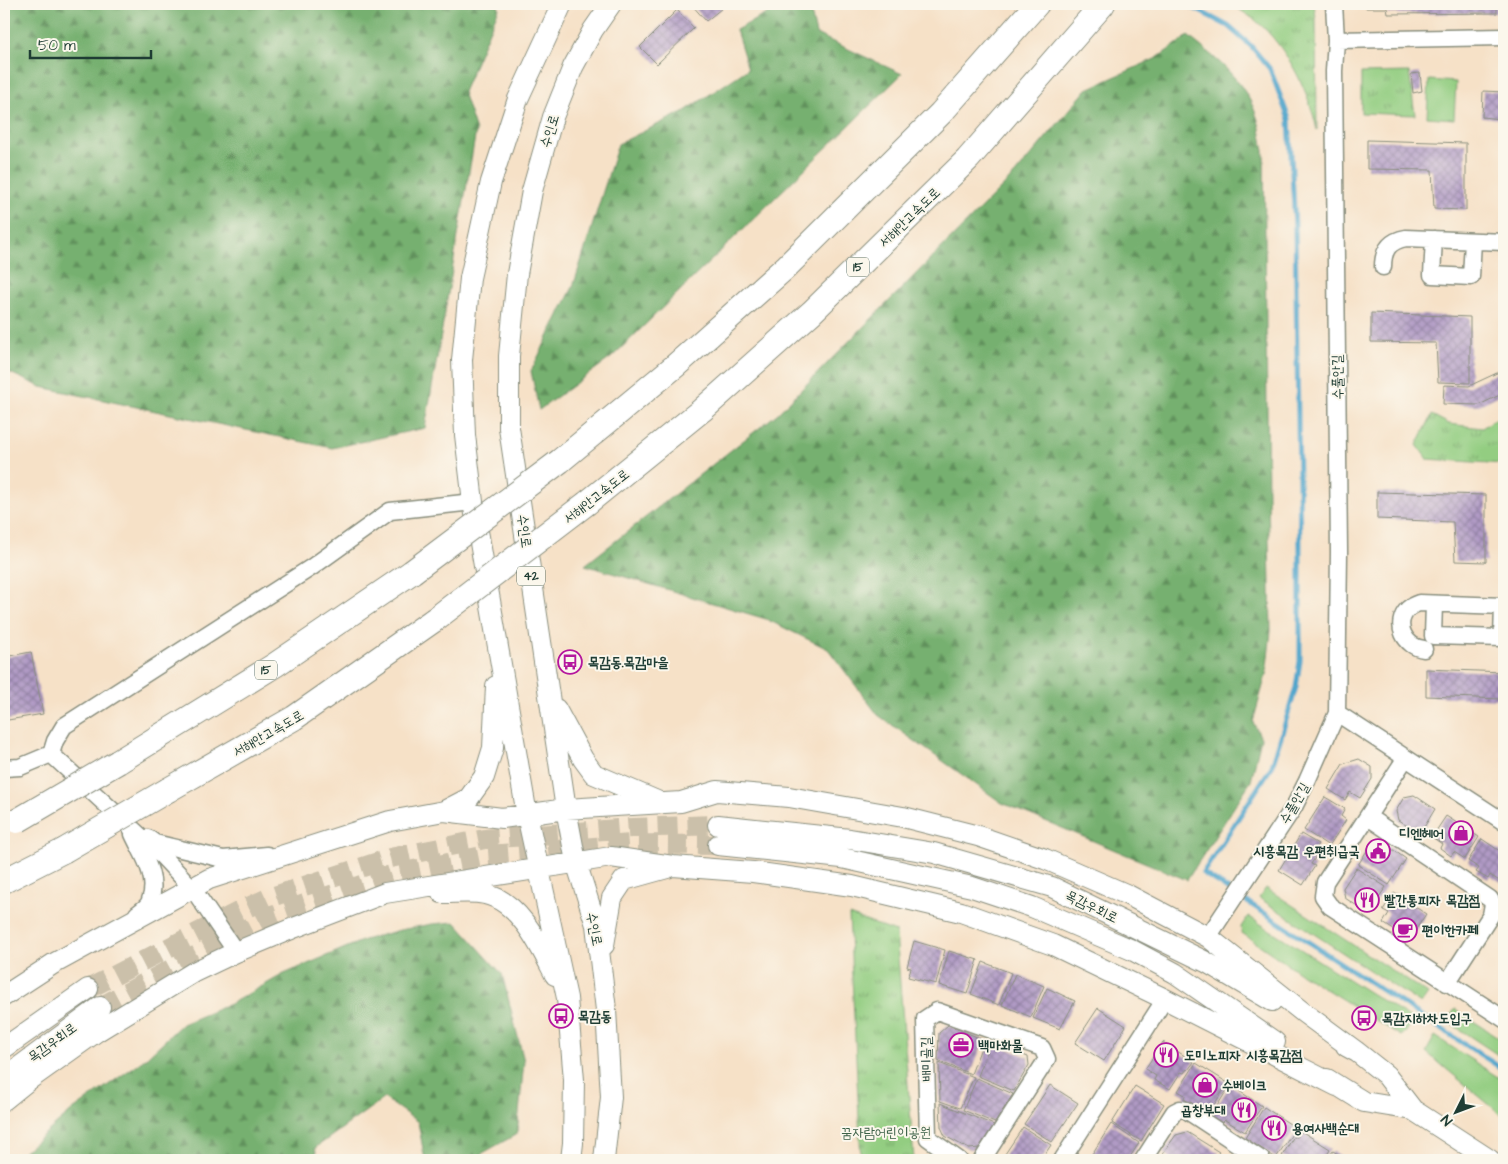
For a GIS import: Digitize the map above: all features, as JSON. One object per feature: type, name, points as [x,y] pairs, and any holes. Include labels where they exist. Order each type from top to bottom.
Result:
[{"type":"highway","name":"15","points":[[10,824],[118,762],[274,665],[412,572],[560,462],[675,366],[786,267],[941,113],[1037,4]]},
{"type":"highway","name":"서해안고속도로","points":[[4,881],[63,851],[294,718],[434,620],[587,503],[702,410],[812,312],[968,159],[1103,4]]},
{"type":"main road","points":[[562,4],[518,98],[491,182],[470,278],[462,360],[465,435],[473,502],[527,815],[567,998],[574,1080],[571,1160]]},
{"type":"main road","name":"수인로","points":[[604,1160],[611,1097],[606,1010],[601,966],[596,925],[576,862],[566,809],[510,428],[509,356],[517,274],[531,200],[553,117],[573,67],[593,30],[611,4]]},
{"type":"main road","points":[[4,996],[53,964],[209,879],[390,821],[444,811],[469,798],[484,777],[493,748],[498,649]]},
{"type":"main road","points":[[549,694],[583,760],[594,774],[661,802]]},
{"type":"main road","points":[[444,811],[502,818],[566,809],[681,802],[716,791],[789,797],[903,817],[968,833],[1045,859],[1128,895],[1208,937],[1304,1013],[1358,1052]]},
{"type":"main road","name":"목감우회로","points":[[718,825],[850,839],[934,853],[1052,887],[1206,962],[1358,1052],[1386,1075],[1413,1110],[1490,1160]]},
{"type":"main road","name":"목감우회로","points":[[718,845],[842,858],[972,887],[1032,907],[1132,950],[1175,973],[1337,1086],[1364,1102],[1413,1110]]},
{"type":"main road","points":[[4,1100],[96,1032],[194,972],[291,929],[385,893],[611,857],[673,866],[753,872],[852,886],[962,912],[1053,945],[1337,1086]]},
{"type":"main road","points":[[601,966],[612,898],[624,880],[673,866]]},
{"type":"main road","points":[[385,893],[485,894],[510,905],[536,938],[567,998]]},
{"type":"main road","name":"목감우회로","points":[[4,1048],[88,989]]},
{"type":"main road","name":"목감우회로","points":[[4,1078],[100,1007]]},
{"type":"street","name":"수풀안길","points":[[1208,937],[1294,807],[1336,713],[1339,542],[1334,71],[1336,40],[1334,4]]},
{"type":"street","points":[[1336,40],[1504,37]]},
{"type":"street","points":[[1383,267],[1384,252],[1392,242],[1406,238],[1504,242]]},
{"type":"street","points":[[1434,239],[1432,275],[1471,277],[1472,241]]},
{"type":"street","points":[[51,754],[55,741],[64,726],[312,567],[390,511],[473,502]]},
{"type":"street","points":[[1424,650],[1416,648],[1408,642],[1402,632],[1402,619],[1408,608],[1419,603],[1504,606],[1502,638],[1433,636],[1434,604]]},
{"type":"street","points":[[1336,713],[1504,822]]},
{"type":"street","points":[[4,768],[20,767],[51,754]]},
{"type":"street","points":[[51,754],[129,825],[193,889],[236,952]]},
{"type":"street","points":[[1405,758],[1325,882],[1323,896],[1330,906],[1504,1020]]},
{"type":"street","points":[[1368,817],[1490,898],[1493,904],[1491,915],[1446,982]]},
{"type":"street","points":[[129,825],[156,843],[223,859],[287,854]]},
{"type":"street","points":[[127,925],[150,902],[152,878],[150,867],[129,825]]},
{"type":"street","points":[[1062,1160],[1165,999]]},
{"type":"street","name":"배미골길","points":[[960,1160],[928,1138],[925,1019],[937,1011],[1042,1048],[1047,1059],[982,1160]]},
{"type":"street","points":[[1143,1160],[1174,1112],[1180,1109],[1186,1110],[1262,1160]]},
{"type":"green space","points":[[4,4],[498,4],[499,8],[463,92],[476,131],[425,428],[332,448],[41,387],[4,370]]},
{"type":"green space","points":[[785,4],[809,4],[816,34],[902,74],[612,357],[539,410],[531,371],[573,287],[618,144],[685,111],[748,69],[736,30]]},
{"type":"green space","points":[[1231,4],[1314,4],[1316,18],[1317,130],[1304,88],[1282,49],[1259,24]]},
{"type":"green space","points":[[1188,36],[1230,72],[1246,94],[1258,120],[1264,151],[1271,631],[1266,675],[1253,722],[1261,738],[1251,781],[1187,880],[1002,803],[878,715],[828,649],[766,619],[585,565],[777,414],[1016,173],[1087,89],[1157,58]]},
{"type":"green space","points":[[1409,72],[1415,115],[1361,113],[1361,73]]},
{"type":"green space","points":[[1429,80],[1456,82],[1454,119],[1427,117]]},
{"type":"green space","points":[[1504,413],[1504,464],[1427,459],[1417,445],[1432,415],[1449,424],[1482,428]]},
{"type":"green space","points":[[1266,888],[1428,994],[1421,1004],[1259,898]]},
{"type":"green space","name":"꿈자람어린이공원","points":[[849,915],[896,932],[914,1160],[861,1160]]},
{"type":"green space","points":[[1248,916],[1413,1020],[1406,1032],[1401,1036],[1300,973],[1242,933],[1241,927]]},
{"type":"green space","points":[[455,922],[502,974],[524,1061],[517,1134],[481,1154],[484,1160],[425,1160],[418,1122],[384,1098],[315,1148],[318,1160],[14,1160],[73,1110],[145,1059],[182,1024],[230,1004],[284,974],[364,940],[400,930]]},
{"type":"green space","points":[[1455,1009],[1504,1041],[1504,1059],[1447,1021]]},
{"type":"green space","points":[[1435,1036],[1504,1081],[1504,1117],[1426,1052]]},
{"type":"building","points":[[691,4],[727,4],[706,21]]},
{"type":"building","points":[[1365,4],[1497,4],[1497,13],[1388,14],[1387,8],[1366,8]]},
{"type":"building","points":[[677,10],[694,28],[657,64],[640,47]]},
{"type":"building","points":[[1420,73],[1422,91],[1413,93],[1411,74]]},
{"type":"building","points":[[1483,91],[1504,92],[1504,129],[1500,129],[1500,119],[1482,117]]},
{"type":"building","points":[[1367,140],[1466,143],[1466,210],[1434,209],[1432,170],[1367,169]]},
{"type":"building","points":[[1371,313],[1470,317],[1470,383],[1438,382],[1436,343],[1371,342]]},
{"type":"building","points":[[1499,372],[1504,384],[1504,393],[1479,405],[1443,404],[1444,385],[1469,386]]},
{"type":"building","points":[[1377,492],[1486,495],[1486,562],[1455,561],[1453,522],[1377,519]]},
{"type":"building","points":[[31,652],[43,714],[8,720],[4,699],[4,657]]},
{"type":"building","points":[[1426,669],[1504,672],[1504,730],[1501,699],[1426,696]]},
{"type":"building","points":[[1359,759],[1372,767],[1372,779],[1360,798],[1350,792],[1345,800],[1328,789],[1343,764]]},
{"type":"building","points":[[1414,795],[1435,809],[1420,834],[1398,820],[1396,811],[1404,797]]},
{"type":"building","points":[[1325,797],[1345,809],[1341,816],[1346,820],[1329,846],[1304,830]]},
{"type":"building","points":[[1446,816],[1479,837],[1465,859],[1454,852],[1451,856],[1440,848],[1442,844],[1432,837]]},
{"type":"building","points":[[1301,834],[1318,844],[1315,849],[1319,852],[1311,864],[1315,866],[1303,885],[1279,870]]},
{"type":"building","points":[[1482,839],[1504,854],[1504,878],[1501,882],[1490,875],[1488,879],[1476,872],[1479,868],[1468,861]]},
{"type":"building","points":[[1382,842],[1406,859],[1389,885],[1358,865],[1371,844]]},
{"type":"building","points":[[1356,868],[1386,887],[1368,913],[1345,898],[1343,888]]},
{"type":"building","points":[[1394,893],[1426,914],[1409,940],[1383,923],[1389,913],[1383,910]]},
{"type":"building","points":[[914,941],[945,950],[936,984],[908,977],[911,968],[907,967]]},
{"type":"building","points":[[949,951],[978,960],[967,994],[939,985]]},
{"type":"building","points":[[983,962],[1011,973],[999,1005],[971,994]]},
{"type":"building","points":[[1015,974],[1044,986],[1031,1017],[1002,1005]]},
{"type":"building","points":[[1047,988],[1075,1001],[1060,1029],[1033,1018]]},
{"type":"building","points":[[1098,1008],[1126,1026],[1104,1061],[1075,1043]]},
{"type":"building","points":[[948,1025],[984,1040],[971,1074],[938,1061],[939,1033]]},
{"type":"building","points":[[991,1042],[1028,1057],[1029,1065],[1014,1091],[978,1076]]},
{"type":"building","points":[[1163,1042],[1194,1062],[1188,1070],[1184,1073],[1181,1072],[1170,1089],[1154,1080],[1156,1076],[1145,1069]]},
{"type":"building","points":[[939,1063],[974,1077],[960,1108],[940,1101]]},
{"type":"building","points":[[1196,1063],[1228,1083],[1208,1114],[1184,1099],[1185,1095],[1178,1091]]},
{"type":"building","points":[[977,1078],[1013,1094],[995,1123],[963,1110]]},
{"type":"building","points":[[1050,1085],[1078,1103],[1052,1142],[1024,1124]]},
{"type":"building","points":[[1230,1085],[1262,1106],[1245,1132],[1225,1120],[1222,1123],[1211,1116]]},
{"type":"building","points":[[1135,1086],[1164,1104],[1141,1141],[1112,1123]]},
{"type":"building","points":[[940,1103],[994,1125],[979,1148],[969,1149],[945,1136],[941,1127]]},
{"type":"building","points":[[1264,1107],[1296,1128],[1276,1158],[1245,1138]]},
{"type":"building","points":[[1111,1124],[1139,1143],[1128,1160],[1089,1159]]},
{"type":"building","points":[[1023,1127],[1051,1145],[1041,1160],[1001,1160]]},
{"type":"building","points":[[1301,1131],[1330,1149],[1323,1160],[1286,1160],[1282,1156],[1294,1136],[1297,1137]]},
{"type":"building","points":[[1187,1132],[1219,1152],[1213,1160],[1174,1160],[1163,1153],[1176,1135]]},
{"type":"building","points":[[1333,1151],[1348,1160],[1327,1160]]},
{"type":"waterway","points":[[1186,4],[1228,26],[1251,46],[1270,69],[1289,119],[1295,226],[1300,661],[1296,687],[1272,766],[1203,873],[1504,1070]]},
{"type":"tunnel","points":[[88,989],[268,898],[390,858],[485,839],[631,828],[718,825]]},
{"type":"tunnel","points":[[100,1007],[272,915],[394,874],[488,855],[632,844],[718,845]]},
{"type":"place","name":"목감동.목감마을","points":[[570,662]]},
{"type":"place","name":"디엔헤어","points":[[1461,833]]},
{"type":"place","name":"시흥목감 우편취급국","points":[[1378,851]]},
{"type":"place","name":"빨간통피자 목감점","points":[[1367,900]]},
{"type":"place","name":"편이한카페","points":[[1405,930]]},
{"type":"place","name":"목감동","points":[[561,1016]]},
{"type":"place","name":"목감지하차도입구","points":[[1364,1018]]},
{"type":"place","name":"백마화물","points":[[961,1045]]},
{"type":"place","name":"도미노피자 시흥목감점","points":[[1166,1055]]},
{"type":"place","name":"수베이크","points":[[1205,1085]]},
{"type":"place","name":"곱창부대","points":[[1244,1110]]},
{"type":"place","name":"용여사백순대","points":[[1274,1128]]}]
